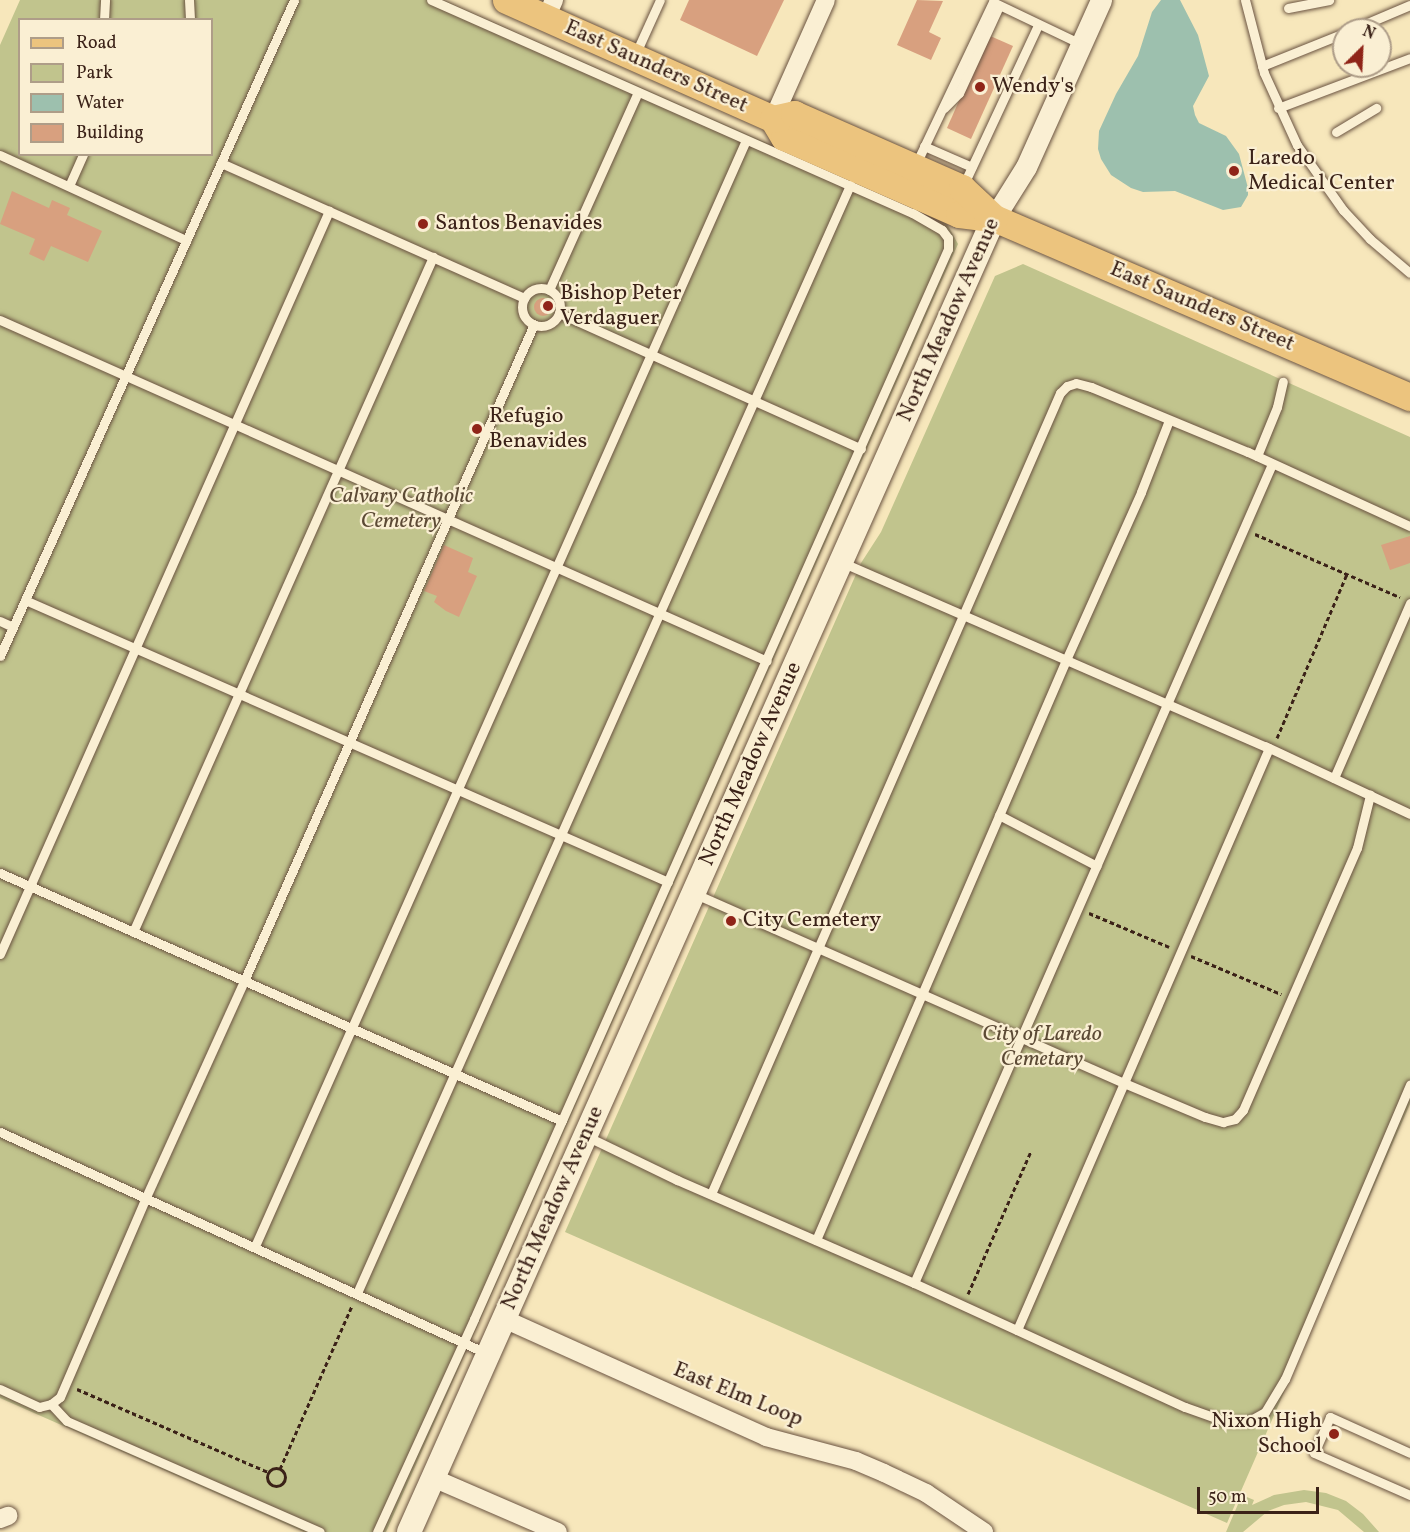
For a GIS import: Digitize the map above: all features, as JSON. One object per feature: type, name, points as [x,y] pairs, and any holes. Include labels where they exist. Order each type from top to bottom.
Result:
[{"type":"main road","name":"East Saunders Street","points":[[506,0],[550,9],[634,57],[773,119],[784,137],[959,213],[994,218],[1410,397]]},
{"type":"main road","name":"East Saunders Street","points":[[773,119],[794,114],[919,157],[967,178],[994,218]]},
{"type":"main road","name":"North Meadow Avenue","points":[[409,1532],[994,218]]},
{"type":"street","points":[[773,119],[826,0]]},
{"type":"street","name":"North Meadow Avenue","points":[[994,218],[1026,167],[1082,44],[1098,1]]},
{"type":"street","name":"East Elm Loop","points":[[504,1319],[766,1437],[856,1461],[884,1473],[926,1493],[984,1532]]},
{"type":"street","points":[[434,1478],[558,1532]]},
{"type":"lane","points":[[104,18],[105,0]]},
{"type":"lane","points":[[189,0],[190,18]]},
{"type":"lane","points":[[0,656],[294,0]]},
{"type":"lane","points":[[376,1532],[562,1121],[948,249],[948,238],[932,223],[431,0]]},
{"type":"lane","points":[[634,57],[660,0]]},
{"type":"lane","points":[[1245,0],[1262,66],[1278,108],[1297,145],[1342,210],[1370,239],[1410,273]]},
{"type":"lane","points":[[1288,8],[1329,0]]},
{"type":"lane","points":[[919,157],[993,2],[1082,44]]},
{"type":"lane","points":[[1379,18],[1410,5]]},
{"type":"lane","points":[[967,178],[1038,25]]},
{"type":"lane","points":[[1262,66],[1332,38]]},
{"type":"lane","points":[[1278,108],[1410,58]]},
{"type":"lane","points":[[549,290],[638,92]]},
{"type":"lane","points":[[1336,132],[1376,108]]},
{"type":"lane","points":[[255,1246],[746,140]]},
{"type":"lane","points":[[0,154],[186,240]]},
{"type":"lane","points":[[69,186],[82,156]]},
{"type":"lane","points":[[221,163],[524,298]]},
{"type":"lane","points":[[357,1293],[849,185]]},
{"type":"lane","points":[[0,954],[329,211]]},
{"type":"lane","points":[[133,932],[433,257]]},
{"type":"lane","points":[[532,290],[549,290],[558,297],[559,314],[549,324],[534,324],[523,310],[524,298],[532,290]]},
{"type":"lane","points":[[559,314],[861,449]]},
{"type":"lane","points":[[0,320],[767,661]]},
{"type":"lane","points":[[0,1389],[39,1407],[51,1404],[60,1397],[146,1197],[244,981],[534,324]]},
{"type":"lane","points":[[1257,456],[1270,426],[1283,382]]},
{"type":"lane","points":[[711,1194],[1060,393],[1067,386],[1076,383],[1092,387],[1257,456],[1410,526]]},
{"type":"lane","points":[[816,1240],[1066,660],[1141,492],[1169,420]]},
{"type":"lane","points":[[914,1283],[1272,464]]},
{"type":"lane","points":[[841,562],[1168,704],[1272,744],[1334,778],[1410,814]]},
{"type":"lane","points":[[25,600],[668,882]]},
{"type":"lane","points":[[1334,778],[1407,601]]},
{"type":"lane","points":[[0,621],[13,627]]},
{"type":"lane","points":[[1017,1330],[1272,744]]},
{"type":"lane","points":[[693,893],[1124,1083],[1205,1117],[1223,1122],[1235,1119],[1243,1110],[1357,848],[1370,795]]},
{"type":"lane","points":[[999,815],[1097,866]]},
{"type":"lane","points":[[0,873],[562,1121]]},
{"type":"lane","points":[[585,1136],[1185,1407],[1224,1421],[1250,1421],[1265,1412],[1285,1379],[1410,1084]]},
{"type":"lane","points":[[0,1132],[255,1246],[488,1354]]},
{"type":"lane","points":[[51,1404],[67,1420],[320,1532]]},
{"type":"lane","points":[[1410,1453],[1330,1418],[1314,1453],[1410,1495]]},
{"type":"path","points":[[1250,531],[1407,601]]},
{"type":"path","points":[[1272,744],[1347,574]]},
{"type":"path","points":[[1085,911],[1176,950]]},
{"type":"path","points":[[1187,954],[1285,996]]},
{"type":"path","points":[[966,1298],[1031,1151]]},
{"type":"path","points":[[280,1469],[357,1293]]},
{"type":"path","points":[[66,1384],[268,1472]]},
{"type":"path","points":[[268,1472],[275,1468],[280,1469]]},
{"type":"path","points":[[268,1472],[268,1481],[278,1486],[285,1477],[280,1469]]},
{"type":"green space","name":"Calvary Catholic Cemetery","points":[[20,0],[443,0],[946,222],[958,244],[386,1532],[304,1532],[0,1398],[0,45]]},
{"type":"green space","name":"City of Laredo Cemetary","points":[[1023,264],[1410,437],[1410,1104],[1227,1523],[565,1232],[861,563],[881,532],[995,276]]},
{"type":"green space","points":[[1304,1490],[1326,1493],[1346,1501],[1363,1514],[1379,1532],[1364,1532],[1338,1510],[1306,1502],[1284,1505],[1268,1511],[1243,1532],[1226,1532],[1242,1495],[1254,1500],[1252,1505],[1274,1495]]},
{"type":"water","points":[[1161,0],[1180,0],[1198,35],[1209,76],[1193,106],[1195,115],[1199,123],[1226,136],[1239,154],[1248,188],[1248,195],[1241,207],[1223,210],[1175,191],[1143,192],[1131,188],[1111,175],[1101,159],[1098,149],[1099,131],[1116,94],[1138,56],[1152,12]]},
{"type":"building","points":[[689,0],[784,0],[757,56],[680,20]]},
{"type":"building","points":[[917,0],[943,1],[929,32],[941,38],[931,60],[897,45]]},
{"type":"building","name":"Wendy's","points":[[988,35],[1013,46],[971,139],[947,128]]},
{"type":"building","points":[[12,191],[49,208],[52,200],[70,208],[67,215],[102,231],[88,262],[51,246],[44,261],[29,254],[35,239],[0,224]]},
{"type":"building","points":[[543,298],[549,301],[552,307],[549,313],[543,316],[537,313],[534,307],[537,301]]},
{"type":"building","points":[[1410,536],[1410,563],[1390,570],[1381,545]]},
{"type":"building","points":[[444,545],[473,558],[468,572],[477,576],[459,617],[434,602],[437,596],[424,591]]},
{"type":"place","name":"Wendy's","points":[[980,87]]},
{"type":"place","name":"Laredo Medical Center","points":[[1234,171]]},
{"type":"place","name":"Santos Benavides","points":[[423,224]]},
{"type":"place","name":"Bishop Peter Verdaguer","points":[[548,306]]},
{"type":"place","name":"Refugio Benavides","points":[[477,429]]},
{"type":"place","name":"City Cemetery","points":[[731,921]]},
{"type":"place","name":"Nixon High School","points":[[1334,1434]]}]
